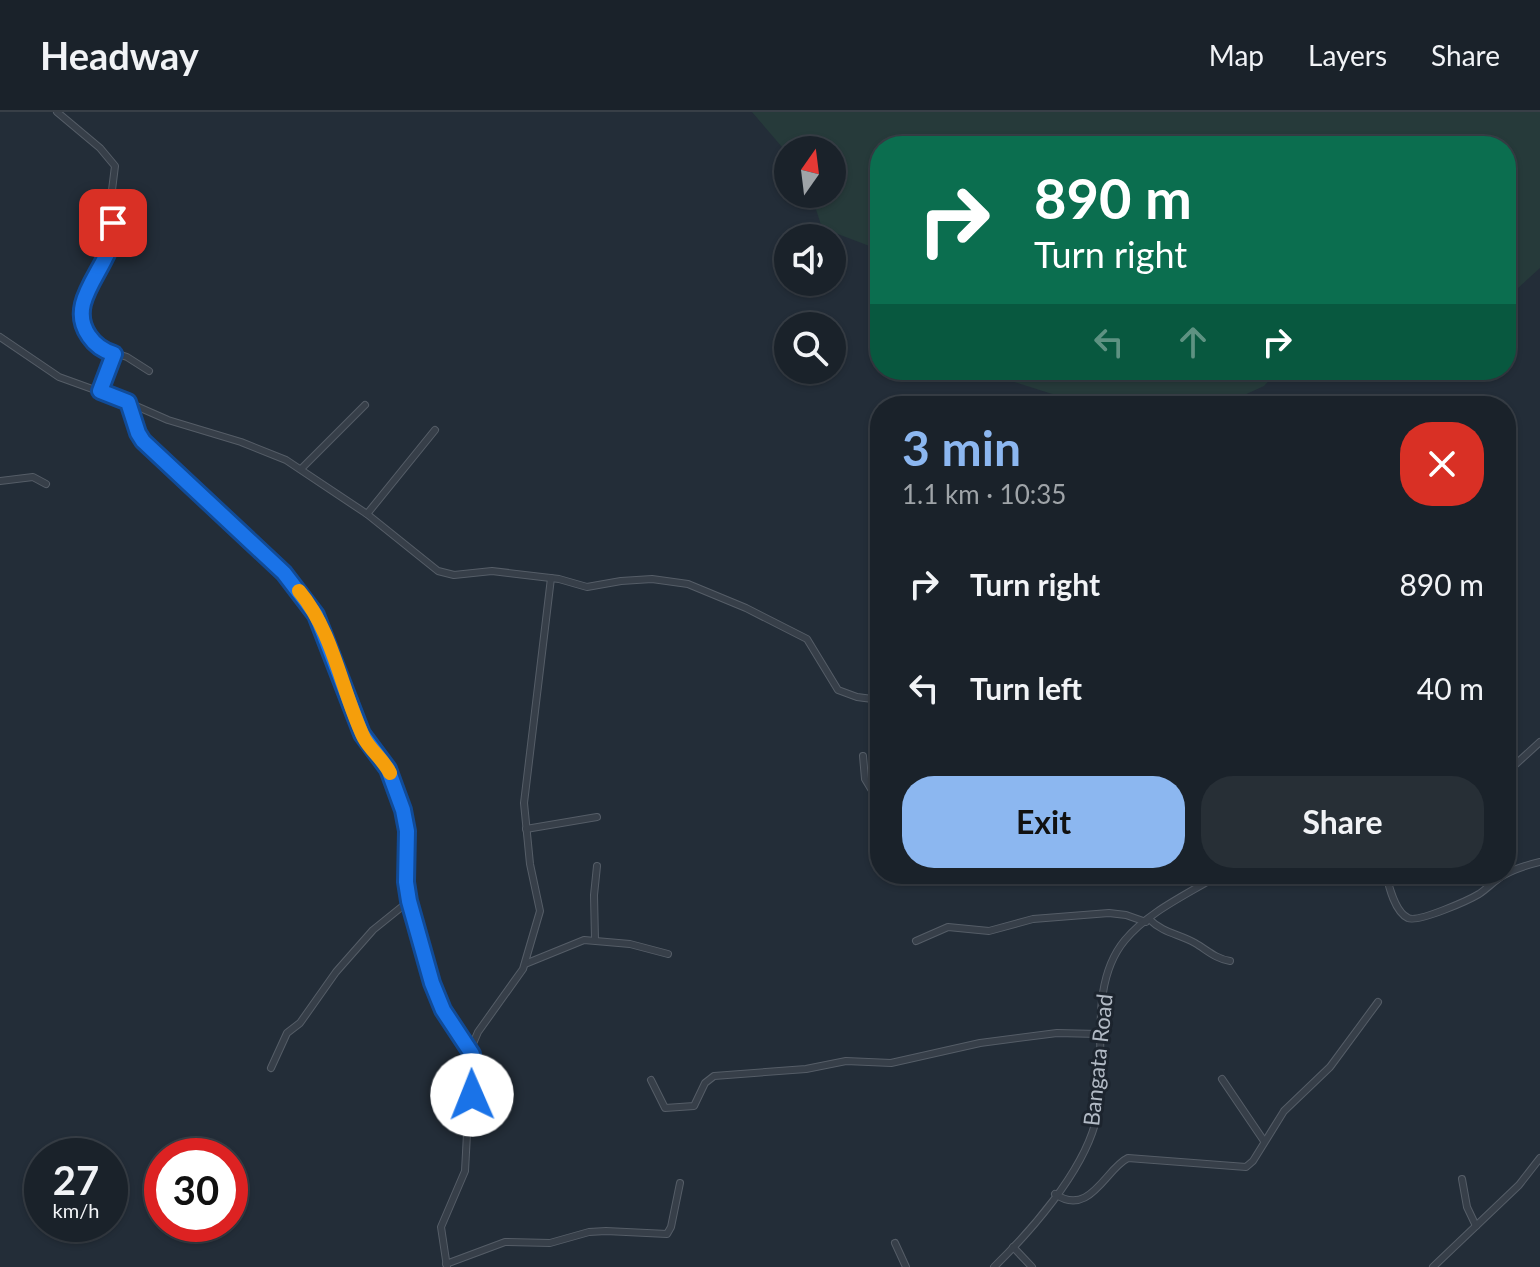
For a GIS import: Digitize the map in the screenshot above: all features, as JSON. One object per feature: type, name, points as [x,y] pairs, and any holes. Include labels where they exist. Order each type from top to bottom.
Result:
[{"type":"street","points":[[57,112],[100,148],[115,166],[110,206],[114,238],[87,292],[81,313],[86,332],[103,349],[131,359],[149,371]]},
{"type":"street","points":[[0,337],[59,377],[168,420],[272,453],[367,514],[424,562],[446,574],[489,571],[551,578],[587,587],[652,579],[701,588],[807,639],[838,690],[870,699]]},
{"type":"street","points":[[100,391],[114,354]]},
{"type":"street","points":[[128,402],[143,441],[284,573],[316,615],[362,734],[388,769],[403,810],[407,831],[406,882],[409,901],[432,983],[443,1010],[472,1054]]},
{"type":"street","points":[[301,469],[365,405]]},
{"type":"street","points":[[367,514],[435,430]]},
{"type":"street","points":[[0,481],[33,477],[46,484]]},
{"type":"street","points":[[551,578],[525,797],[526,829],[540,911],[525,964],[478,1032],[472,1054],[473,1084],[465,1171],[441,1227],[446,1266],[505,1242],[550,1243],[589,1232],[606,1231],[667,1234],[680,1183]]},
{"type":"street","points":[[1516,764],[1540,742]]},
{"type":"street","points":[[863,756],[865,779],[870,787]]},
{"type":"street","points":[[526,829],[597,817]]},
{"type":"street","points":[[1516,871],[1540,862]]},
{"type":"street","points":[[595,940],[597,866]]},
{"type":"street","name":"Bangata Road","points":[[994,1267],[1078,1164],[1095,1123],[1099,1084],[1098,1034],[1106,982],[1114,960],[1125,940],[1147,921],[1204,884]]},
{"type":"street","points":[[1390,884],[1404,915],[1424,919],[1476,896],[1491,884]]},
{"type":"street","points":[[271,1068],[287,1033],[300,1023],[336,972],[373,930],[409,901]]},
{"type":"street","points":[[916,941],[948,927],[989,931],[1033,919],[1109,913],[1147,921],[1216,957],[1230,961]]},
{"type":"street","points":[[525,964],[575,943],[595,940],[630,944],[668,954]]},
{"type":"street","points":[[1055,1194],[1067,1200],[1091,1194],[1128,1158],[1246,1167],[1292,1102],[1330,1067],[1378,1002]]},
{"type":"street","points":[[651,1080],[665,1108],[688,1108],[694,1106],[705,1083],[714,1076],[806,1069],[846,1061],[891,1063],[980,1043],[1057,1033],[1098,1034]]},
{"type":"street","points":[[1222,1079],[1264,1141]]},
{"type":"street","points":[[1433,1267],[1519,1185],[1540,1158]]},
{"type":"street","points":[[1462,1179],[1467,1207],[1476,1226]]},
{"type":"street","points":[[895,1243],[906,1267]]},
{"type":"street","points":[[1013,1247],[1032,1267]]},
{"type":"green space","points":[[752,112],[1540,112],[1540,268],[1516,290],[1516,136],[870,136],[870,246],[846,237],[846,224],[821,224],[816,208],[846,208],[846,136],[774,138]]},
{"type":"green space","points":[[1008,380],[1270,380],[1242,396],[1058,396]]},
{"type":"slow traffic","points":[[299,591],[316,615],[330,645],[366,743],[383,760],[390,773]]},
{"type":"route","points":[[113,223],[111,247],[89,288],[81,313],[86,332],[93,341],[114,354],[100,391],[128,402],[143,441],[284,573],[316,615],[366,743],[388,769],[403,810],[407,831],[406,882],[409,901],[432,983],[443,1010],[472,1054],[472,1095]]}]
